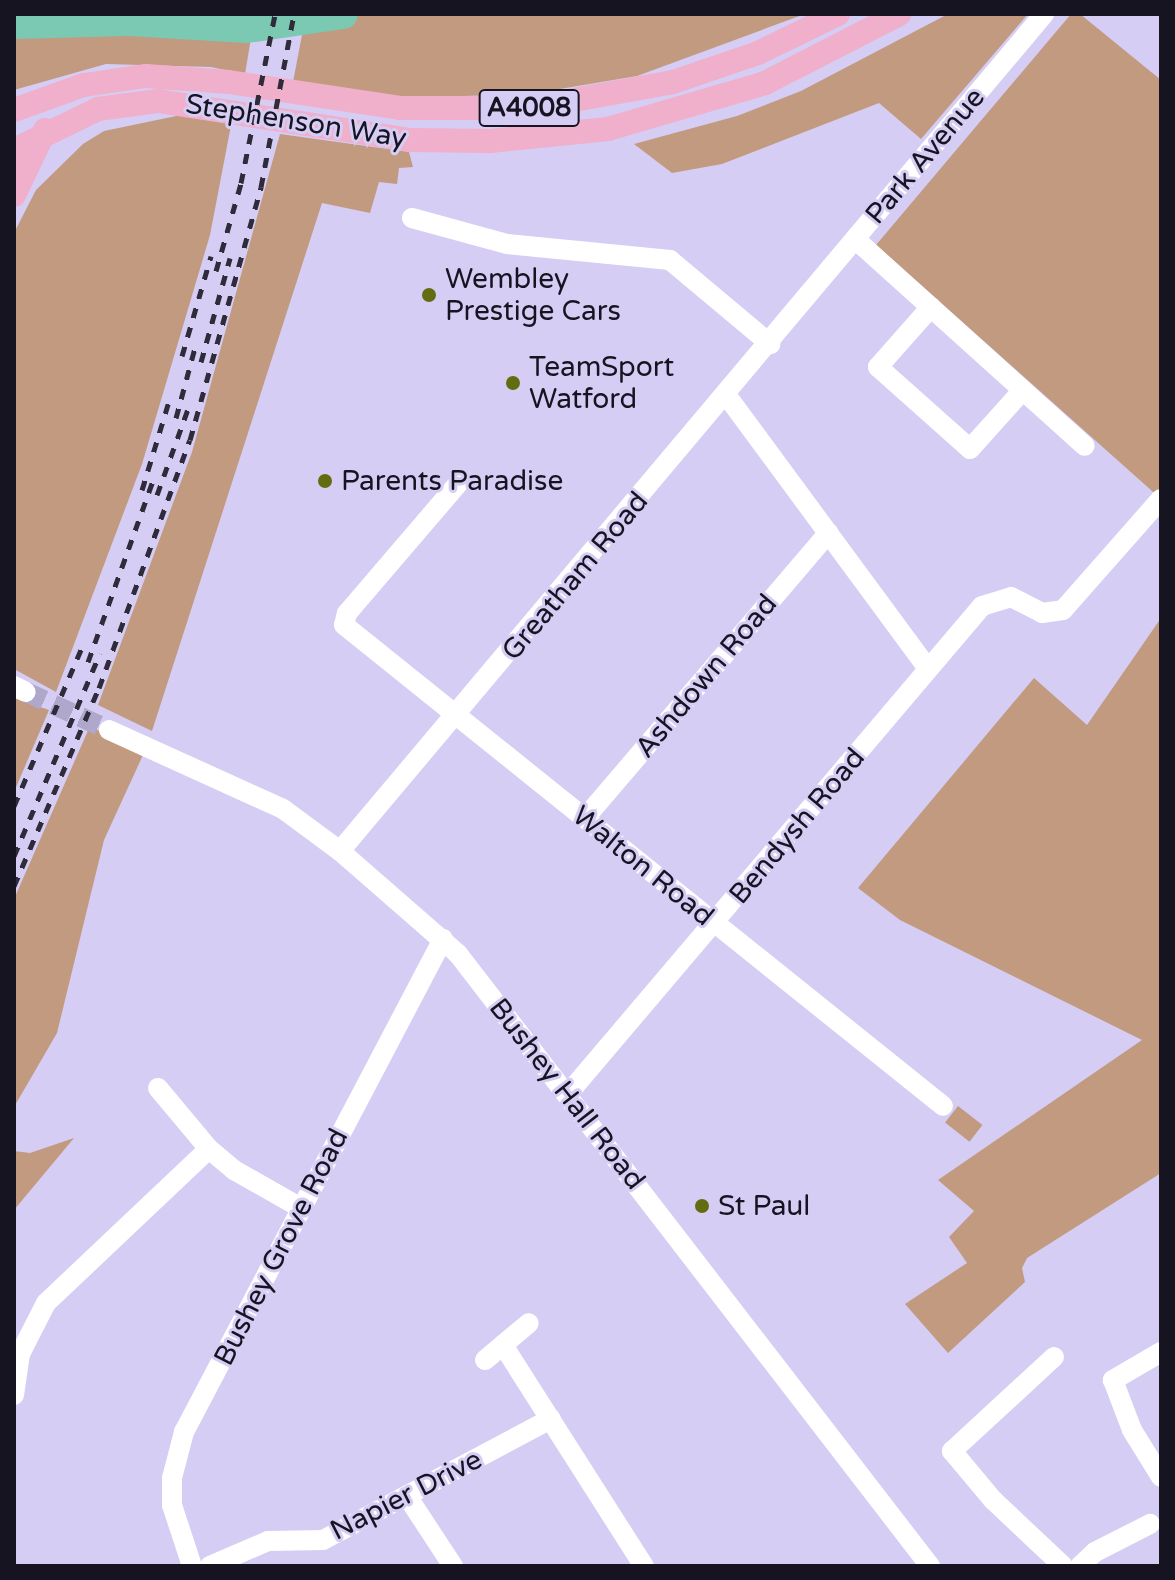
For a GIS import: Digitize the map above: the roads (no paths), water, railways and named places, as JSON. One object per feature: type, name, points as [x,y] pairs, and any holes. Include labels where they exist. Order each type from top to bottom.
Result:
[{"type":"main road","name":"Stephenson Way","points":[[14,110],[84,85],[146,76],[229,82],[400,108],[541,107],[673,82],[772,47],[838,14]]},
{"type":"main road","name":"Stephenson Way","points":[[14,150],[45,130],[98,109],[158,101],[411,140],[490,141],[573,134],[651,119],[765,83],[899,14]]},
{"type":"main road","points":[[14,195],[45,130]]},
{"type":"street","name":"Park Avenue","points":[[806,297],[1044,14]]},
{"type":"street","points":[[412,218],[507,244],[670,260],[770,344]]},
{"type":"street","points":[[855,239],[1085,446]]},
{"type":"street","name":"Greatham Road","points":[[340,851],[727,396],[806,297]]},
{"type":"street","points":[[931,307],[878,367],[970,449],[1023,390]]},
{"type":"street","points":[[727,396],[928,669]]},
{"type":"street","name":"Walton Road","points":[[462,479],[343,618],[344,625],[943,1106]]},
{"type":"street","name":"Bendysh Road","points":[[567,1095],[928,669],[993,599],[1011,597],[1042,613],[1070,604],[1161,499]]},
{"type":"street","name":"Ashdown Road","points":[[585,818],[828,533]]},
{"type":"street","name":"Bushey Hall Road","points":[[109,730],[266,800],[340,851],[443,939],[930,1566]]},
{"type":"street","name":"Bushey Grove Road","points":[[192,1566],[172,1505],[175,1456],[443,939]]},
{"type":"street","points":[[158,1088],[209,1149],[234,1170],[301,1208]]},
{"type":"street","points":[[14,1395],[20,1354],[46,1303],[209,1149]]},
{"type":"street","points":[[485,1360],[529,1323]]},
{"type":"street","points":[[503,1345],[644,1566]]},
{"type":"street","points":[[1161,1352],[1113,1380],[1154,1452],[1161,1477]]},
{"type":"street","points":[[1054,1357],[952,1451],[993,1500],[1063,1566]]},
{"type":"street","name":"Napier Drive","points":[[210,1566],[268,1541],[323,1540],[551,1419]]},
{"type":"street","points":[[407,1496],[453,1566]]},
{"type":"street","points":[[1080,1566],[1095,1552],[1150,1524]]},
{"type":"waterway","points":[[14,24],[129,21],[247,28],[343,14]]},
{"type":"tunnel","points":[[26,692],[109,730]]},
{"type":"railway","points":[[216,271],[241,183],[275,14]]},
{"type":"railway","points":[[14,886],[99,688],[190,440],[261,187],[294,14]]},
{"type":"railway","points":[[182,356],[211,256]]},
{"type":"railway","points":[[201,362],[230,258]]},
{"type":"railway","points":[[176,418],[196,344]]},
{"type":"railway","points":[[142,490],[170,398]]},
{"type":"railway","points":[[157,495],[188,409]]},
{"type":"railway","points":[[88,662],[154,478]]},
{"type":"railway","points":[[14,806],[84,643]]},
{"type":"railway","points":[[14,856],[100,653]]},
{"type":"place","name":"Wembley Prestige Cars","points":[[429,295]]},
{"type":"place","name":"TeamSport Watford","points":[[513,383]]},
{"type":"place","name":"Parents Paradise","points":[[325,481]]},
{"type":"place","name":"St Paul","points":[[702,1206]]}]
